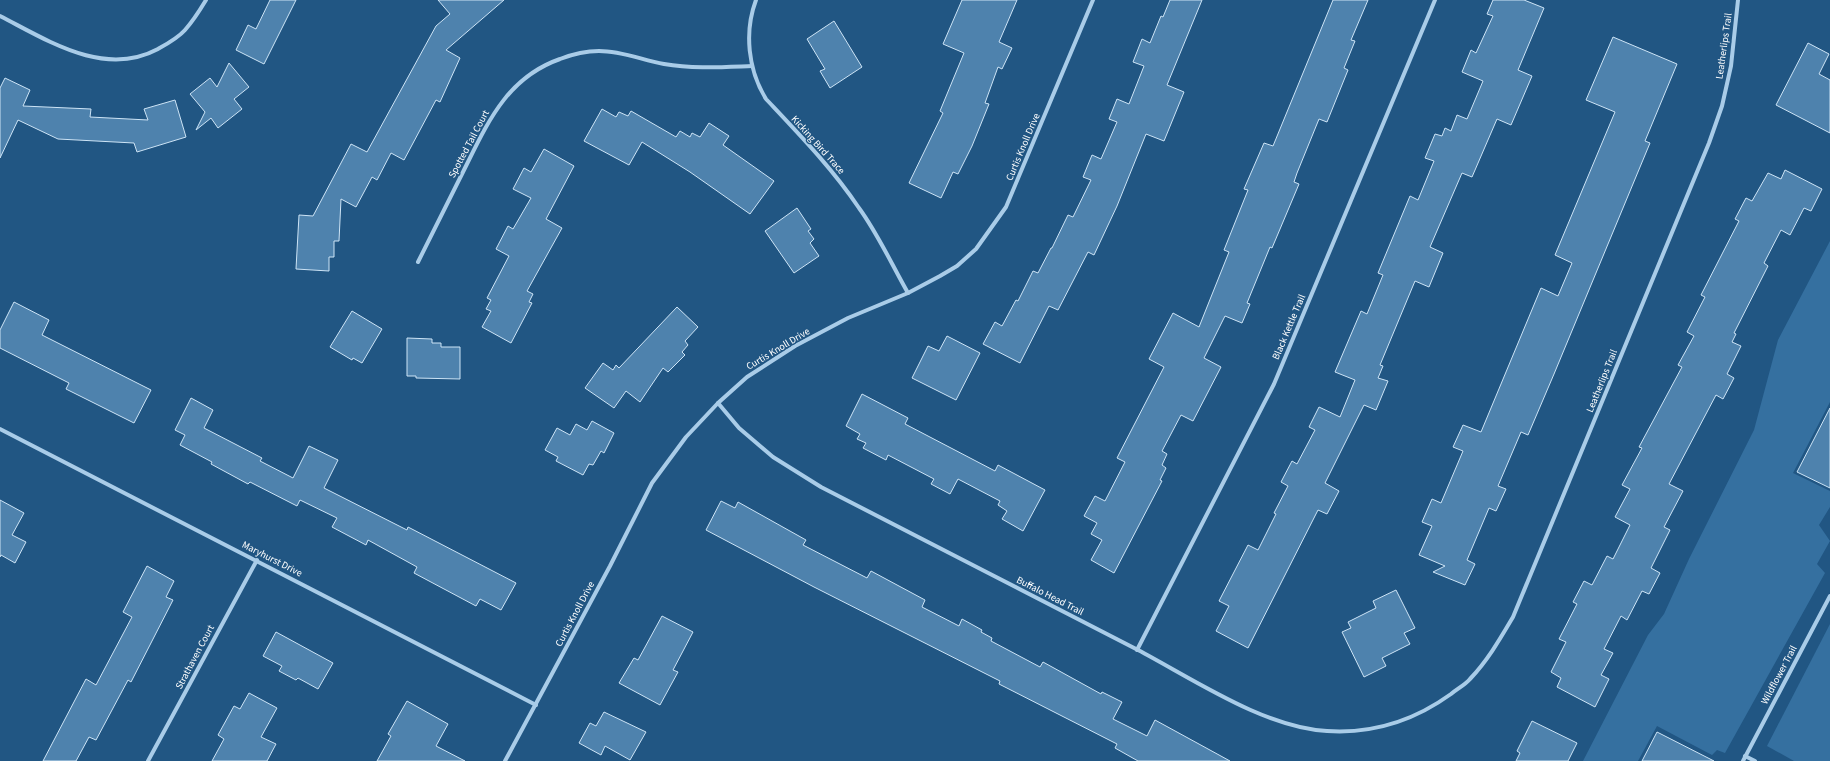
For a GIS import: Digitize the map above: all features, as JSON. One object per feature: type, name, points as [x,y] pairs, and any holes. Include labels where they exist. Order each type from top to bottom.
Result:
[{"type":"street","points":[[0,16],[61,46],[84,55],[106,60],[124,59],[151,53],[167,44],[184,31],[206,0]]},
{"type":"street","name":"Kicking Bird Trace","points":[[756,0],[751,13],[749,28],[752,66],[755,78],[766,99],[823,160],[860,209],[908,293]]},
{"type":"street","name":"Curtis Knoll Drive","points":[[506,761],[652,483],[686,437],[718,403],[747,377],[795,346],[848,318],[908,293],[957,266],[976,249],[1006,207],[1093,0]]},
{"type":"street","name":"Black Kettle Trail","points":[[1137,650],[1274,384],[1435,0]]},
{"type":"street","name":"Leatherlips Trail","points":[[1402,722],[1437,704],[1469,681],[1493,651],[1513,617],[1709,143],[1722,106],[1731,66],[1738,0]]},
{"type":"street","name":"Spotted Tail Court","points":[[418,262],[489,119],[505,97],[525,77],[550,63],[575,54],[597,51],[621,52],[664,64],[709,68],[752,66]]},
{"type":"street","name":"Buffalo Head Trail","points":[[718,403],[740,428],[759,445],[773,457],[805,478],[1254,712],[1289,724],[1327,731],[1364,730],[1402,722]]},
{"type":"street","name":"Maryhurst Drive","points":[[0,429],[536,705]]},
{"type":"street","name":"Strathaven Court","points":[[148,761],[257,560]]},
{"type":"street","name":"Wildflower Trail","points":[[1743,761],[1830,596]]},
{"type":"street","points":[[1745,756],[1755,761]]},
{"type":"shaded area","points":[[1830,241],[1830,402],[1793,473],[1830,491],[1830,507],[1819,525],[1830,541],[1817,564],[1825,573],[1725,753],[1717,750],[1712,755],[1657,726],[1638,761],[1583,761],[1648,635],[1664,614],[1689,559],[1754,430],[1778,340]]},
{"type":"shaded area","points":[[1830,624],[1830,761],[1794,761],[1767,746]]},
{"type":"building","points":[[270,0],[296,0],[264,64],[236,50],[248,25],[256,29]]},
{"type":"building","points":[[438,0],[504,0],[446,50],[460,58],[440,102],[436,100],[404,160],[391,153],[377,180],[372,177],[356,207],[341,199],[339,241],[334,241],[334,257],[329,257],[329,271],[296,269],[299,215],[313,216],[351,144],[367,152],[436,26],[450,14]]},
{"type":"building","points":[[962,0],[1017,0],[999,42],[1012,48],[1002,69],[998,67],[985,103],[989,104],[972,146],[958,174],[953,172],[941,198],[909,183],[943,113],[940,111],[964,53],[943,44]]},
{"type":"building","points":[[1170,0],[1202,0],[1167,85],[1184,92],[1164,141],[1146,134],[1117,206],[1094,255],[1088,252],[1058,310],[1049,306],[1020,363],[983,344],[995,322],[1002,326],[1016,300],[1018,301],[1033,271],[1038,273],[1068,215],[1073,217],[1091,180],[1083,177],[1092,155],[1101,159],[1117,122],[1109,119],[1117,99],[1129,104],[1144,66],[1133,62],[1142,39],[1150,43],[1161,16],[1163,17]]},
{"type":"building","points":[[1333,0],[1368,0],[1351,40],[1355,41],[1344,68],[1348,70],[1327,122],[1319,119],[1294,182],[1299,184],[1272,248],[1270,247],[1247,303],[1250,304],[1242,323],[1225,316],[1204,358],[1221,367],[1193,421],[1181,415],[1162,451],[1167,454],[1162,465],[1166,468],[1160,480],[1162,481],[1114,573],[1091,560],[1102,540],[1091,534],[1097,523],[1084,516],[1095,496],[1105,501],[1125,462],[1117,458],[1164,367],[1149,359],[1173,313],[1199,327],[1229,252],[1224,250],[1248,190],[1244,189],[1264,143],[1273,146]]},
{"type":"building","points":[[1493,0],[1524,0],[1544,8],[1518,70],[1532,76],[1511,125],[1497,119],[1472,177],[1462,173],[1430,247],[1443,253],[1429,287],[1415,281],[1380,365],[1383,366],[1378,378],[1388,381],[1376,410],[1364,405],[1325,483],[1339,491],[1327,514],[1318,510],[1248,648],[1216,631],[1229,606],[1219,601],[1248,545],[1258,550],[1276,514],[1274,513],[1288,486],[1281,482],[1292,461],[1297,464],[1315,430],[1309,427],[1319,407],[1340,417],[1355,380],[1335,372],[1361,311],[1367,314],[1383,275],[1378,273],[1410,196],[1418,200],[1434,161],[1425,158],[1435,134],[1442,136],[1445,128],[1451,131],[1457,115],[1467,119],[1483,81],[1462,72],[1471,50],[1476,53],[1493,16],[1487,14]]},
{"type":"building","points":[[834,21],[862,67],[830,88],[820,71],[825,69],[807,39]]},
{"type":"building","points":[[1613,37],[1677,64],[1645,141],[1650,143],[1554,374],[1528,435],[1521,432],[1498,486],[1506,489],[1496,511],[1489,508],[1467,560],[1475,564],[1465,585],[1433,572],[1445,566],[1419,555],[1432,526],[1422,522],[1432,499],[1441,503],[1463,451],[1453,447],[1463,425],[1481,432],[1541,288],[1558,296],[1572,263],[1555,255],[1615,112],[1586,100]]},
{"type":"building","points":[[1808,43],[1829,54],[1819,74],[1830,80],[1830,133],[1776,105]]},
{"type":"building","points":[[229,63],[249,87],[234,99],[242,109],[218,128],[211,118],[196,130],[205,112],[190,94],[210,78],[217,87]]},
{"type":"building","points":[[5,78],[30,90],[23,106],[91,109],[90,117],[148,120],[144,109],[175,100],[186,137],[137,152],[134,143],[58,139],[18,120],[0,158],[0,88]]},
{"type":"building","points":[[602,109],[616,117],[619,112],[628,116],[631,111],[676,137],[680,131],[690,137],[692,133],[700,137],[709,123],[729,136],[723,145],[774,181],[750,214],[690,172],[642,142],[629,165],[584,141]]},
{"type":"building","points":[[544,149],[574,166],[546,219],[562,228],[527,291],[533,294],[529,302],[532,303],[511,343],[482,327],[491,311],[486,309],[491,300],[487,298],[509,256],[496,249],[508,226],[513,229],[531,198],[513,189],[524,168],[531,172]]},
{"type":"building","points":[[1785,170],[1822,189],[1811,211],[1804,208],[1790,235],[1781,230],[1764,263],[1768,266],[1734,333],[1736,334],[1732,342],[1741,346],[1727,374],[1734,378],[1723,399],[1716,395],[1669,484],[1683,491],[1664,527],[1670,530],[1651,568],[1660,573],[1649,594],[1642,591],[1627,620],[1621,616],[1604,649],[1613,653],[1601,675],[1609,679],[1595,707],[1557,687],[1561,678],[1551,672],[1566,642],[1559,639],[1577,604],[1573,602],[1584,581],[1592,585],[1607,556],[1613,559],[1630,525],[1615,517],[1630,489],[1622,485],[1642,448],[1639,447],[1682,367],[1678,365],[1694,336],[1687,332],[1705,297],[1701,295],[1739,221],[1735,219],[1746,198],[1752,201],[1768,173],[1781,179]]},
{"type":"building","points":[[797,208],[811,229],[808,231],[814,239],[810,243],[819,256],[794,273],[765,231]]},
{"type":"building","points":[[14,302],[49,320],[42,335],[151,390],[134,423],[66,389],[69,383],[0,348],[0,330]]},
{"type":"building","points":[[677,307],[698,327],[685,341],[688,345],[682,352],[685,355],[668,372],[663,368],[640,402],[626,391],[614,408],[585,388],[603,363],[613,370],[616,365],[619,368]]},
{"type":"building","points":[[352,311],[382,329],[362,363],[353,358],[352,360],[330,347]]},
{"type":"building","points":[[947,336],[980,353],[956,400],[912,378],[928,346],[939,351]]},
{"type":"building","points":[[407,338],[432,339],[432,343],[441,343],[441,347],[460,347],[460,379],[416,378],[416,376],[407,376]]},
{"type":"building","points":[[862,394],[908,418],[905,424],[995,471],[998,465],[1045,490],[1023,531],[1002,519],[1007,511],[998,505],[1000,501],[958,479],[950,494],[931,484],[934,479],[888,455],[886,460],[863,448],[866,443],[857,439],[860,434],[846,426]]},
{"type":"building","points":[[191,398],[213,410],[204,428],[262,458],[260,461],[293,478],[309,446],[338,460],[324,488],[407,530],[408,527],[516,583],[501,610],[480,599],[476,606],[414,573],[417,567],[368,540],[366,545],[332,527],[337,518],[300,500],[297,506],[250,482],[248,484],[180,445],[185,435],[175,430]]},
{"type":"building","points":[[1830,408],[1830,488],[1797,472]]},
{"type":"building","points":[[592,421],[614,433],[604,453],[601,451],[593,465],[589,464],[583,475],[556,461],[558,457],[545,450],[557,428],[570,435],[576,424],[587,430]]},
{"type":"building","points":[[0,500],[24,513],[12,535],[26,542],[15,563],[1,555],[0,557]]},
{"type":"building","points":[[721,501],[735,508],[738,502],[806,540],[803,545],[867,578],[871,571],[925,600],[922,607],[959,626],[962,619],[982,630],[981,632],[992,638],[991,641],[1040,667],[1043,662],[1101,694],[1102,692],[1122,702],[1113,719],[1147,736],[1155,720],[1230,761],[1138,761],[1115,748],[1117,744],[999,684],[1000,681],[814,587],[706,530]]},
{"type":"building","points":[[147,566],[174,581],[166,597],[173,600],[131,682],[128,680],[96,740],[89,737],[76,761],[43,761],[86,679],[96,685],[132,617],[123,612]]},
{"type":"building","points":[[1396,590],[1415,628],[1404,633],[1410,644],[1382,658],[1386,666],[1364,677],[1342,632],[1351,628],[1348,622],[1376,608],[1373,601]]},
{"type":"building","points":[[662,616],[693,632],[673,670],[678,672],[660,705],[619,683],[634,658],[638,660]]},
{"type":"building","points":[[276,632],[333,663],[318,689],[298,678],[296,680],[279,671],[282,666],[263,656]]},
{"type":"building","points":[[249,693],[277,708],[261,737],[276,744],[267,761],[212,761],[224,739],[218,735],[234,706],[240,709]]},
{"type":"building","points":[[407,701],[448,724],[436,746],[465,761],[377,761],[391,736],[388,734]]},
{"type":"building","points":[[604,712],[646,732],[630,760],[605,746],[601,755],[579,743],[590,723],[596,726]]},
{"type":"building","points":[[1532,721],[1577,743],[1568,761],[1516,761],[1520,753],[1517,751]]},
{"type":"building","points":[[1657,732],[1714,761],[1642,761]]}]
